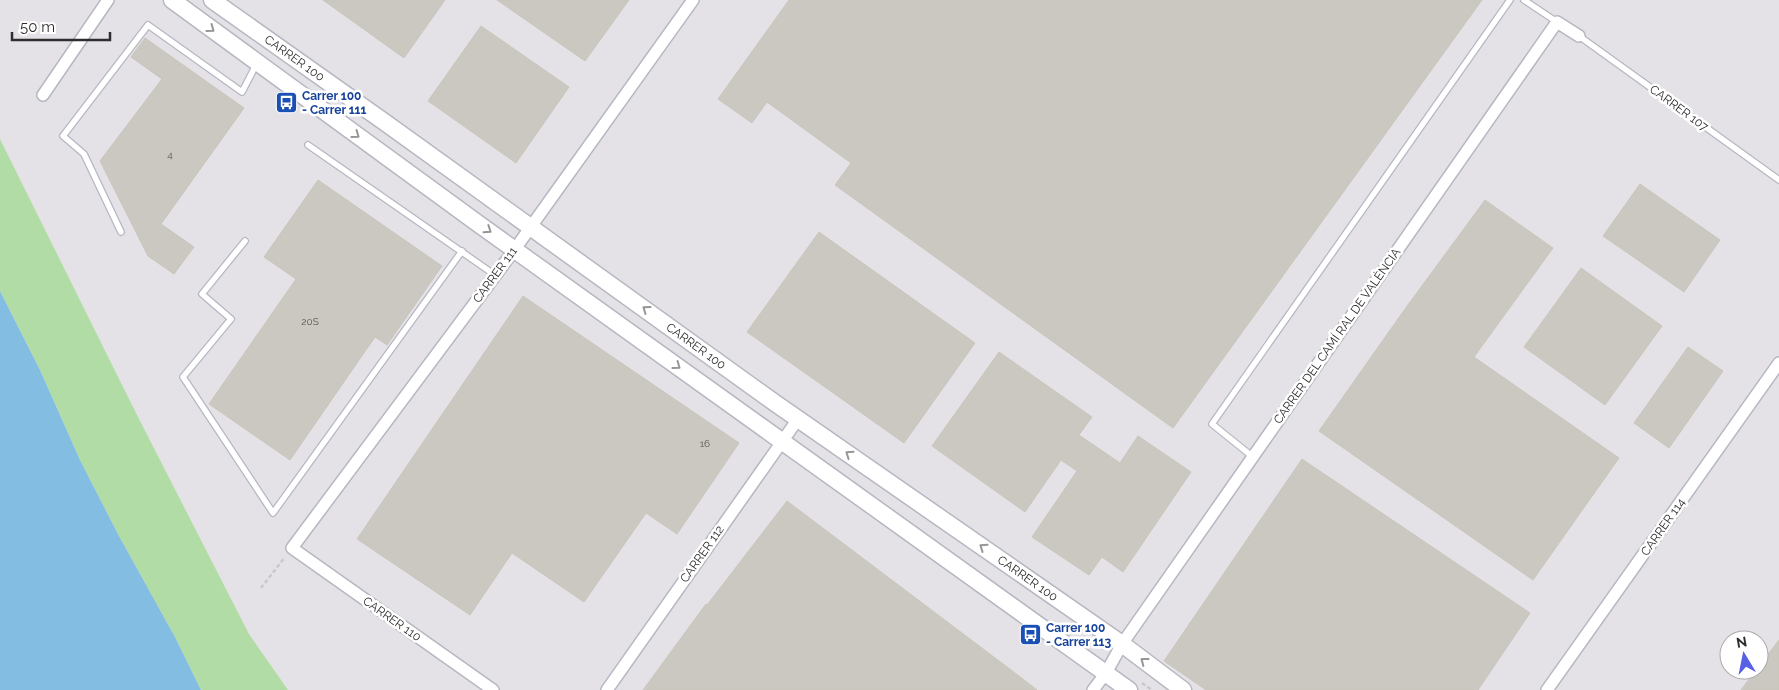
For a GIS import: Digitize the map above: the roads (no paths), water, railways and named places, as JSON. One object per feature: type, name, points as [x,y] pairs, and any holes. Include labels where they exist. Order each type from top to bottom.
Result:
[{"type":"street","points":[[43,95],[108,0]]},
{"type":"street","name":"CARRER 100","points":[[172,0],[1129,690]]},
{"type":"street","name":"CARRER 100","points":[[212,0],[798,419],[1122,644],[1183,690]]},
{"type":"street","name":"CARRER 111","points":[[292,548],[515,248],[693,0]]},
{"type":"street","points":[[1557,22],[1579,36]]},
{"type":"street","name":"CARRER DEL CAMÍ RAL DE VALÈNCIA","points":[[1092,690],[1106,673],[1122,644],[1557,22]]},
{"type":"street","name":"CARRER 114","points":[[1547,690],[1779,363]]},
{"type":"street","name":"CARRER 112","points":[[607,690],[798,419]]},
{"type":"street","name":"CARRER 110","points":[[292,548],[493,690]]},
{"type":"lane","points":[[1253,457],[1212,424],[1510,0]]},
{"type":"lane","points":[[1524,0],[1557,22]]},
{"type":"lane","points":[[121,232],[84,154],[63,136],[148,25],[242,92],[258,63]]},
{"type":"lane","name":"CARRER 107","points":[[1579,36],[1779,180]]},
{"type":"lane","points":[[308,144],[495,275]]},
{"type":"lane","points":[[245,240],[202,294],[230,319],[183,377],[273,513],[462,251]]},
{"type":"water","points":[[0,291],[40,370],[80,460],[119,536],[175,637],[201,690],[0,690]]},
{"type":"place","name":"Carrer 100 - Carrer 111","points":[[286,103]]},
{"type":"place","name":"Carrer 100 - Carrer 113","points":[[1030,635]]}]
